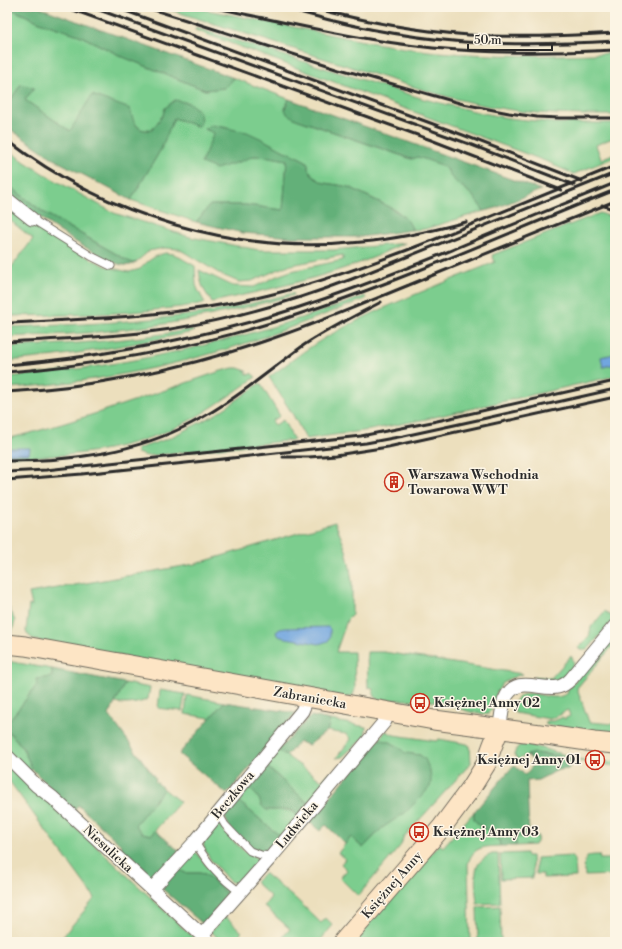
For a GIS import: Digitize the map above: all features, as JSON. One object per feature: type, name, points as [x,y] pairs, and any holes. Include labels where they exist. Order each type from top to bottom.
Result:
[{"type":"main road","name":"Zabraniecka","points":[[7,644],[32,647],[306,698],[434,720],[615,744]]},
{"type":"main road","name":"Księżnej Anny","points":[[343,942],[442,827],[468,805],[497,769],[502,758],[503,747],[500,729]]},
{"type":"street","points":[[7,199],[32,220]]},
{"type":"street","name":"Księżnej Anny","points":[[500,729],[504,700],[512,690],[528,684],[553,688],[564,685],[571,679],[615,626]]},
{"type":"street","name":"Beczkowa","points":[[152,889],[195,842],[302,712],[306,698]]},
{"type":"street","name":"Ludwicka","points":[[206,938],[240,892],[385,721],[388,712]]},
{"type":"street","name":"Niesulicka","points":[[7,756],[36,785],[53,798],[206,938]]},
{"type":"lane","points":[[32,220],[86,253],[111,266]]},
{"type":"lane","points":[[218,814],[225,825],[250,851],[261,855],[272,856]]},
{"type":"lane","points":[[195,842],[214,870],[240,892]]},
{"type":"green space","points":[[7,7],[42,23],[79,35],[123,57],[205,90],[225,88],[234,78],[289,99],[285,109],[296,119],[411,159],[418,157],[439,164],[447,169],[451,177],[473,196],[484,211],[425,229],[412,230],[406,219],[396,210],[349,187],[324,183],[315,178],[308,169],[308,164],[306,161],[262,139],[224,127],[205,129],[214,133],[201,163],[257,156],[268,156],[287,160],[283,210],[246,205],[210,205],[196,222],[131,200],[161,149],[174,118],[199,127],[189,103],[175,101],[165,108],[163,115],[152,130],[141,129],[133,120],[70,131],[25,100],[34,88],[21,84],[12,98],[7,102]]},
{"type":"green space","points":[[7,7],[38,7],[234,78],[225,88],[205,90],[123,57],[79,35],[42,23]]},
{"type":"green space","points":[[161,7],[190,7],[362,41],[437,52],[526,56],[615,53],[615,115],[538,113],[473,103],[414,87]]},
{"type":"green space","points":[[196,28],[424,99],[478,112],[508,118],[555,123],[615,123],[615,137],[596,145],[601,159],[615,153],[615,157],[574,174],[553,164],[195,30]]},
{"type":"green space","points":[[21,84],[34,88],[25,100],[70,131],[92,95],[130,109],[136,126],[142,130],[152,130],[163,115],[165,108],[175,100],[189,103],[197,109],[200,114],[201,121],[199,127],[174,118],[161,149],[131,200],[57,161],[7,127],[7,102],[12,98]]},
{"type":"green space","points":[[289,99],[541,190],[496,208],[484,211],[473,196],[451,177],[447,169],[439,164],[418,157],[412,159],[296,119],[287,114],[285,109]]},
{"type":"green space","points":[[212,125],[247,132],[306,161],[308,164],[308,169],[315,178],[324,183],[349,187],[389,207],[409,222],[412,230],[360,237],[293,237],[243,233],[196,222],[210,205],[246,205],[283,210],[287,160],[254,156],[216,169],[201,163],[214,133],[205,129]]},
{"type":"green space","points":[[7,149],[44,174],[114,213],[190,237],[259,250],[333,250],[405,243],[375,257],[335,271],[274,288],[212,302],[203,287],[199,270],[233,286],[254,287],[291,271],[343,260],[343,255],[286,266],[252,281],[239,282],[222,275],[179,249],[164,248],[149,251],[135,263],[130,262],[43,212],[7,184]]},
{"type":"green space","points":[[7,184],[43,212],[130,262],[135,263],[125,265],[112,262],[84,247],[50,225],[7,193]]},
{"type":"green space","points":[[7,206],[83,255],[106,266],[129,272],[140,269],[156,256],[165,253],[174,254],[195,266],[196,285],[205,303],[131,312],[7,316],[7,273],[33,239],[7,218]]},
{"type":"green space","points":[[600,213],[611,217],[613,214],[615,215],[615,354],[601,357],[603,367],[615,364],[615,376],[426,419],[370,430],[306,439],[269,377],[314,345],[350,324],[411,296],[495,262],[492,255]]},
{"type":"green space","points":[[293,293],[294,295],[253,306],[169,323],[97,332],[7,337],[7,327],[160,318],[210,312]]},
{"type":"green space","points":[[365,296],[366,299],[278,332],[224,350],[182,361],[140,371],[98,378],[49,385],[7,388],[7,377],[102,365],[149,357],[218,342],[303,317]]},
{"type":"green space","points":[[192,329],[193,332],[124,346],[7,361],[7,347],[123,339]]},
{"type":"green space","points":[[233,368],[247,371],[246,373],[250,375],[251,373],[256,377],[203,413],[164,432],[143,440],[98,451],[53,456],[7,456],[7,454],[29,454],[30,449],[7,448],[7,439],[88,416]]},
{"type":"green space","points":[[260,383],[280,416],[272,421],[275,425],[283,420],[294,440],[147,456],[137,453],[137,449],[167,439],[216,414]]},
{"type":"green space","points":[[335,522],[346,550],[352,583],[352,615],[347,620],[336,652],[354,652],[355,689],[353,695],[347,698],[34,640],[27,634],[26,631],[29,605],[32,606],[29,593],[195,564]]},
{"type":"green space","points":[[7,603],[15,621],[12,632],[7,632]]},
{"type":"green space","points":[[605,611],[614,619],[589,648],[586,650],[580,650],[578,648],[589,637],[591,627]]},
{"type":"green space","points":[[615,635],[615,643],[577,688],[589,722],[615,724],[615,736],[546,725],[546,721],[554,721],[563,717],[564,719],[570,716],[568,710],[550,719],[515,713],[515,702],[521,696],[526,694],[531,693],[556,697],[568,693],[567,690]]},
{"type":"green space","points":[[367,652],[384,652],[523,674],[511,678],[502,684],[497,692],[491,710],[484,714],[470,712],[443,703],[421,700],[382,700],[375,697],[372,688],[368,687]]},
{"type":"green space","points":[[571,656],[574,665],[566,675],[559,680],[555,682],[542,681],[537,680],[534,676],[551,678]]},
{"type":"green space","points":[[7,661],[52,669],[52,678],[37,685],[7,722]]},
{"type":"green space","points":[[52,669],[125,683],[109,715],[156,779],[155,781],[164,789],[135,825],[142,833],[151,835],[155,830],[179,851],[154,881],[120,851],[122,846],[78,805],[74,812],[32,769],[24,750],[7,730],[7,722],[37,685],[36,679],[52,677]]},
{"type":"green space","points":[[125,683],[150,688],[148,699],[132,704],[115,703]]},
{"type":"green space","points":[[160,690],[185,694],[182,711],[158,708]]},
{"type":"green space","points":[[187,695],[224,702],[210,718],[185,714]]},
{"type":"green space","points":[[224,702],[296,713],[227,794],[179,754]]},
{"type":"green space","points":[[311,716],[330,720],[327,731],[309,745],[299,742],[286,756],[278,750]]},
{"type":"green space","points":[[330,720],[366,727],[365,737],[342,757],[336,758],[351,739],[346,734],[327,731]]},
{"type":"green space","points":[[7,730],[16,739],[25,752],[32,769],[29,773],[7,752]]},
{"type":"green space","points":[[386,731],[394,735],[436,741],[439,739],[467,744],[470,746],[471,763],[403,838],[401,845],[358,896],[340,878],[347,870],[341,864],[345,859],[338,853],[351,837],[363,848],[382,828],[390,822],[420,755],[405,753],[399,747],[390,742],[379,739]]},
{"type":"green space","points":[[379,739],[390,742],[399,747],[405,753],[420,755],[425,759],[430,771],[430,787],[405,813],[382,828],[363,848],[351,837],[345,844],[326,825],[320,831],[309,822]]},
{"type":"green space","points":[[527,744],[572,758],[544,754],[530,754],[519,760],[514,755],[516,750],[519,746]]},
{"type":"green space","points":[[278,750],[322,781],[329,773],[334,775],[309,804],[265,765]]},
{"type":"green space","points":[[535,753],[572,758],[570,766],[568,769],[558,770],[538,780],[527,781],[529,836],[516,837],[516,846],[500,846],[499,840],[478,824],[474,819],[474,812],[514,765],[525,775],[535,763],[527,755]]},
{"type":"green space","points":[[572,758],[601,763],[615,761],[615,766],[571,760]]},
{"type":"green space","points":[[7,763],[198,942],[58,942],[95,898],[7,778]]},
{"type":"green space","points":[[265,765],[309,804],[298,816],[293,811],[266,810],[261,805],[256,795],[248,787]]},
{"type":"green space","points":[[248,787],[260,801],[271,810],[286,810],[298,816],[280,836],[237,800]]},
{"type":"green space","points":[[164,789],[180,802],[151,835],[142,833],[134,825]]},
{"type":"green space","points":[[237,800],[280,836],[267,850],[258,851],[248,845],[229,826],[224,815]]},
{"type":"green space","points":[[474,812],[474,819],[481,827],[499,840],[500,846],[484,847],[476,851],[470,858],[468,864],[470,942],[353,942],[439,844],[443,847]]},
{"type":"green space","points":[[215,825],[219,825],[242,849],[255,856],[261,862],[244,882],[237,884],[229,881],[210,859],[204,848],[203,840]]},
{"type":"green space","points":[[538,836],[535,845],[516,846],[516,837]]},
{"type":"green space","points":[[195,851],[216,878],[231,892],[228,896],[205,874],[185,873],[177,868]]},
{"type":"green space","points":[[526,853],[527,856],[532,856],[532,878],[501,879],[500,854]]},
{"type":"green space","points":[[492,854],[498,854],[500,903],[477,904],[475,883],[477,867],[482,860]]},
{"type":"green space","points":[[591,855],[599,855],[600,859],[615,859],[615,875],[585,876],[585,860]]},
{"type":"green space","points":[[572,856],[575,860],[576,877],[543,878],[543,874],[536,874],[536,858]]},
{"type":"green space","points":[[177,868],[185,873],[205,874],[228,896],[204,925],[160,887]]},
{"type":"green space","points":[[264,873],[294,897],[321,923],[326,918],[333,925],[319,942],[278,942],[290,929],[264,906],[271,897],[255,882]]},
{"type":"green space","points":[[500,906],[501,942],[478,942],[477,907]]},
{"type":"green space","points":[[225,916],[242,932],[232,942],[221,942],[211,931]]},
{"type":"water","points":[[615,354],[615,364],[603,367],[601,357]]},
{"type":"water","points":[[7,448],[30,448],[29,454],[7,454]]},
{"type":"water","points":[[328,627],[330,629],[330,637],[328,641],[319,644],[281,637],[277,635],[276,632],[280,629],[286,628]]},
{"type":"railway","points":[[65,7],[431,140],[561,190]]},
{"type":"railway","points":[[91,7],[469,144],[574,185]]},
{"type":"railway","points":[[115,7],[463,135],[582,181]]},
{"type":"railway","points":[[145,7],[340,69],[463,104],[537,117],[615,118]]},
{"type":"railway","points":[[211,7],[349,35],[405,45],[433,48],[524,52],[615,50]]},
{"type":"railway","points":[[283,7],[349,25],[441,40],[521,44],[615,41]]},
{"type":"railway","points":[[310,7],[389,25],[469,35],[542,36],[615,33]]},
{"type":"railway","points":[[7,140],[46,167],[87,190],[130,209],[175,225],[221,236],[268,243],[315,245],[389,239],[466,222]]},
{"type":"railway","points":[[7,323],[106,318],[172,312],[204,308],[269,295],[355,270],[615,166]]},
{"type":"railway","points":[[7,342],[150,332],[194,325],[240,315],[308,295],[352,279],[615,173]]},
{"type":"railway","points":[[7,365],[129,349],[190,337],[276,315],[402,270],[615,183]]},
{"type":"railway","points":[[7,372],[86,363],[165,350],[205,341],[282,320],[394,280],[615,190]]},
{"type":"railway","points":[[7,392],[40,390],[105,381],[170,368],[234,351],[320,321],[615,201]]},
{"type":"railway","points":[[602,205],[615,210]]},
{"type":"railway","points":[[7,461],[31,461],[79,457],[148,442],[170,433],[192,423],[222,406],[313,339],[381,302]]},
{"type":"railway","points":[[7,472],[46,470],[361,436],[437,421],[615,381]]},
{"type":"railway","points":[[7,480],[82,474],[366,443],[404,436],[615,389]]},
{"type":"railway","points":[[283,457],[336,455],[388,447],[615,397]]},
{"type":"place","name":"Warszawa Wschodnia Towarowa WWT","points":[[394,482]]},
{"type":"place","name":"Księżnej Anny 02","points":[[420,703]]},
{"type":"place","name":"Księżnej Anny 01","points":[[595,760]]},
{"type":"place","name":"Księżnej Anny 03","points":[[419,832]]}]
